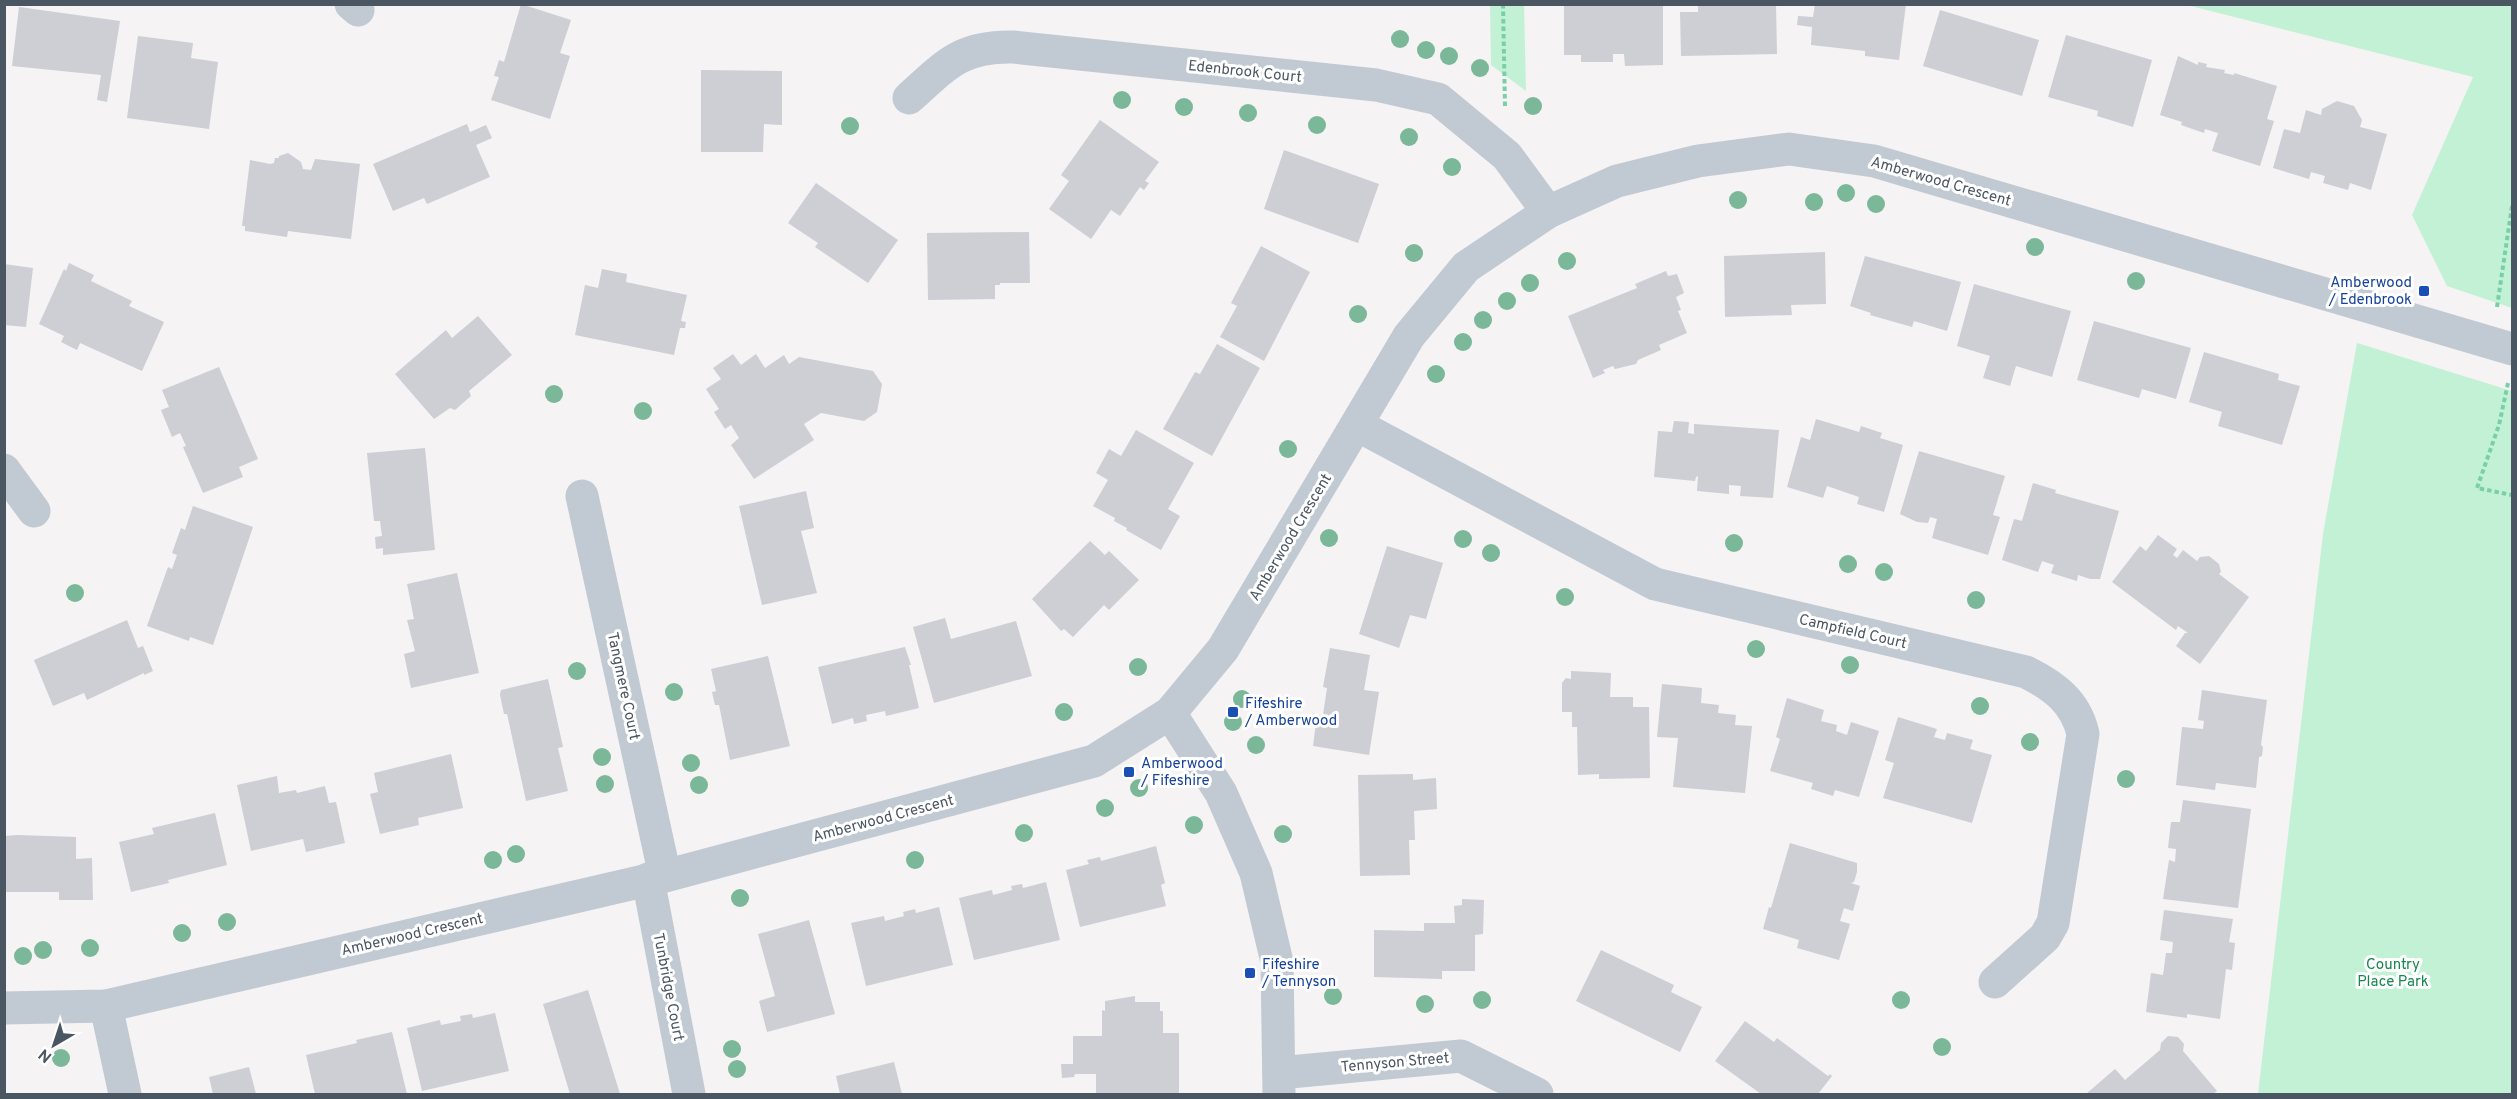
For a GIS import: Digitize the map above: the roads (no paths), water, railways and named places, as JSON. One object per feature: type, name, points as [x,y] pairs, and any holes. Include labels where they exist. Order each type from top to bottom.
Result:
[{"type":"street","name":"Edenbrook Court","points":[[909,98],[954,59],[987,47],[1013,47],[1376,85],[1438,99],[1507,156],[1548,212]]},
{"type":"street","name":"Amberwood Crescent","points":[[4,1008],[106,1006],[656,877],[1094,761],[1170,713],[1223,649],[1409,336],[1466,267],[1548,212],[1617,181],[1698,162],[1789,149],[1874,161],[2505,356]]},
{"type":"street","name":"Campfield Court","points":[[1357,425],[1655,584],[2026,672],[2053,686],[2069,704],[2081,723],[2083,734],[2054,924],[2045,938],[1995,982]]},
{"type":"street","points":[[4,470],[34,511]]},
{"type":"street","name":"Tangmere Court","points":[[582,496],[656,877]]},
{"type":"street","points":[[1170,713],[1221,793],[1256,873],[1277,962],[1279,1084]]},
{"type":"street","name":"Tunbridge Court","points":[[656,877],[689,1095]]},
{"type":"street","points":[[106,1006],[125,1095]]},
{"type":"street","name":"Tennyson Street","points":[[1279,1084],[1461,1056],[1537,1095]]},
{"type":"place","name":"Amberwood / Edenbrook","points":[[2424,291]]},
{"type":"place","name":"Fifeshire / Amberwood","points":[[1233,712]]},
{"type":"place","name":"Amberwood / Fifeshire","points":[[1129,772]]},
{"type":"place","name":"Fifeshire / Tennyson","points":[[1250,973]]},
{"type":"park label","name":"Country Place Park","points":[[2393,972]]}]
